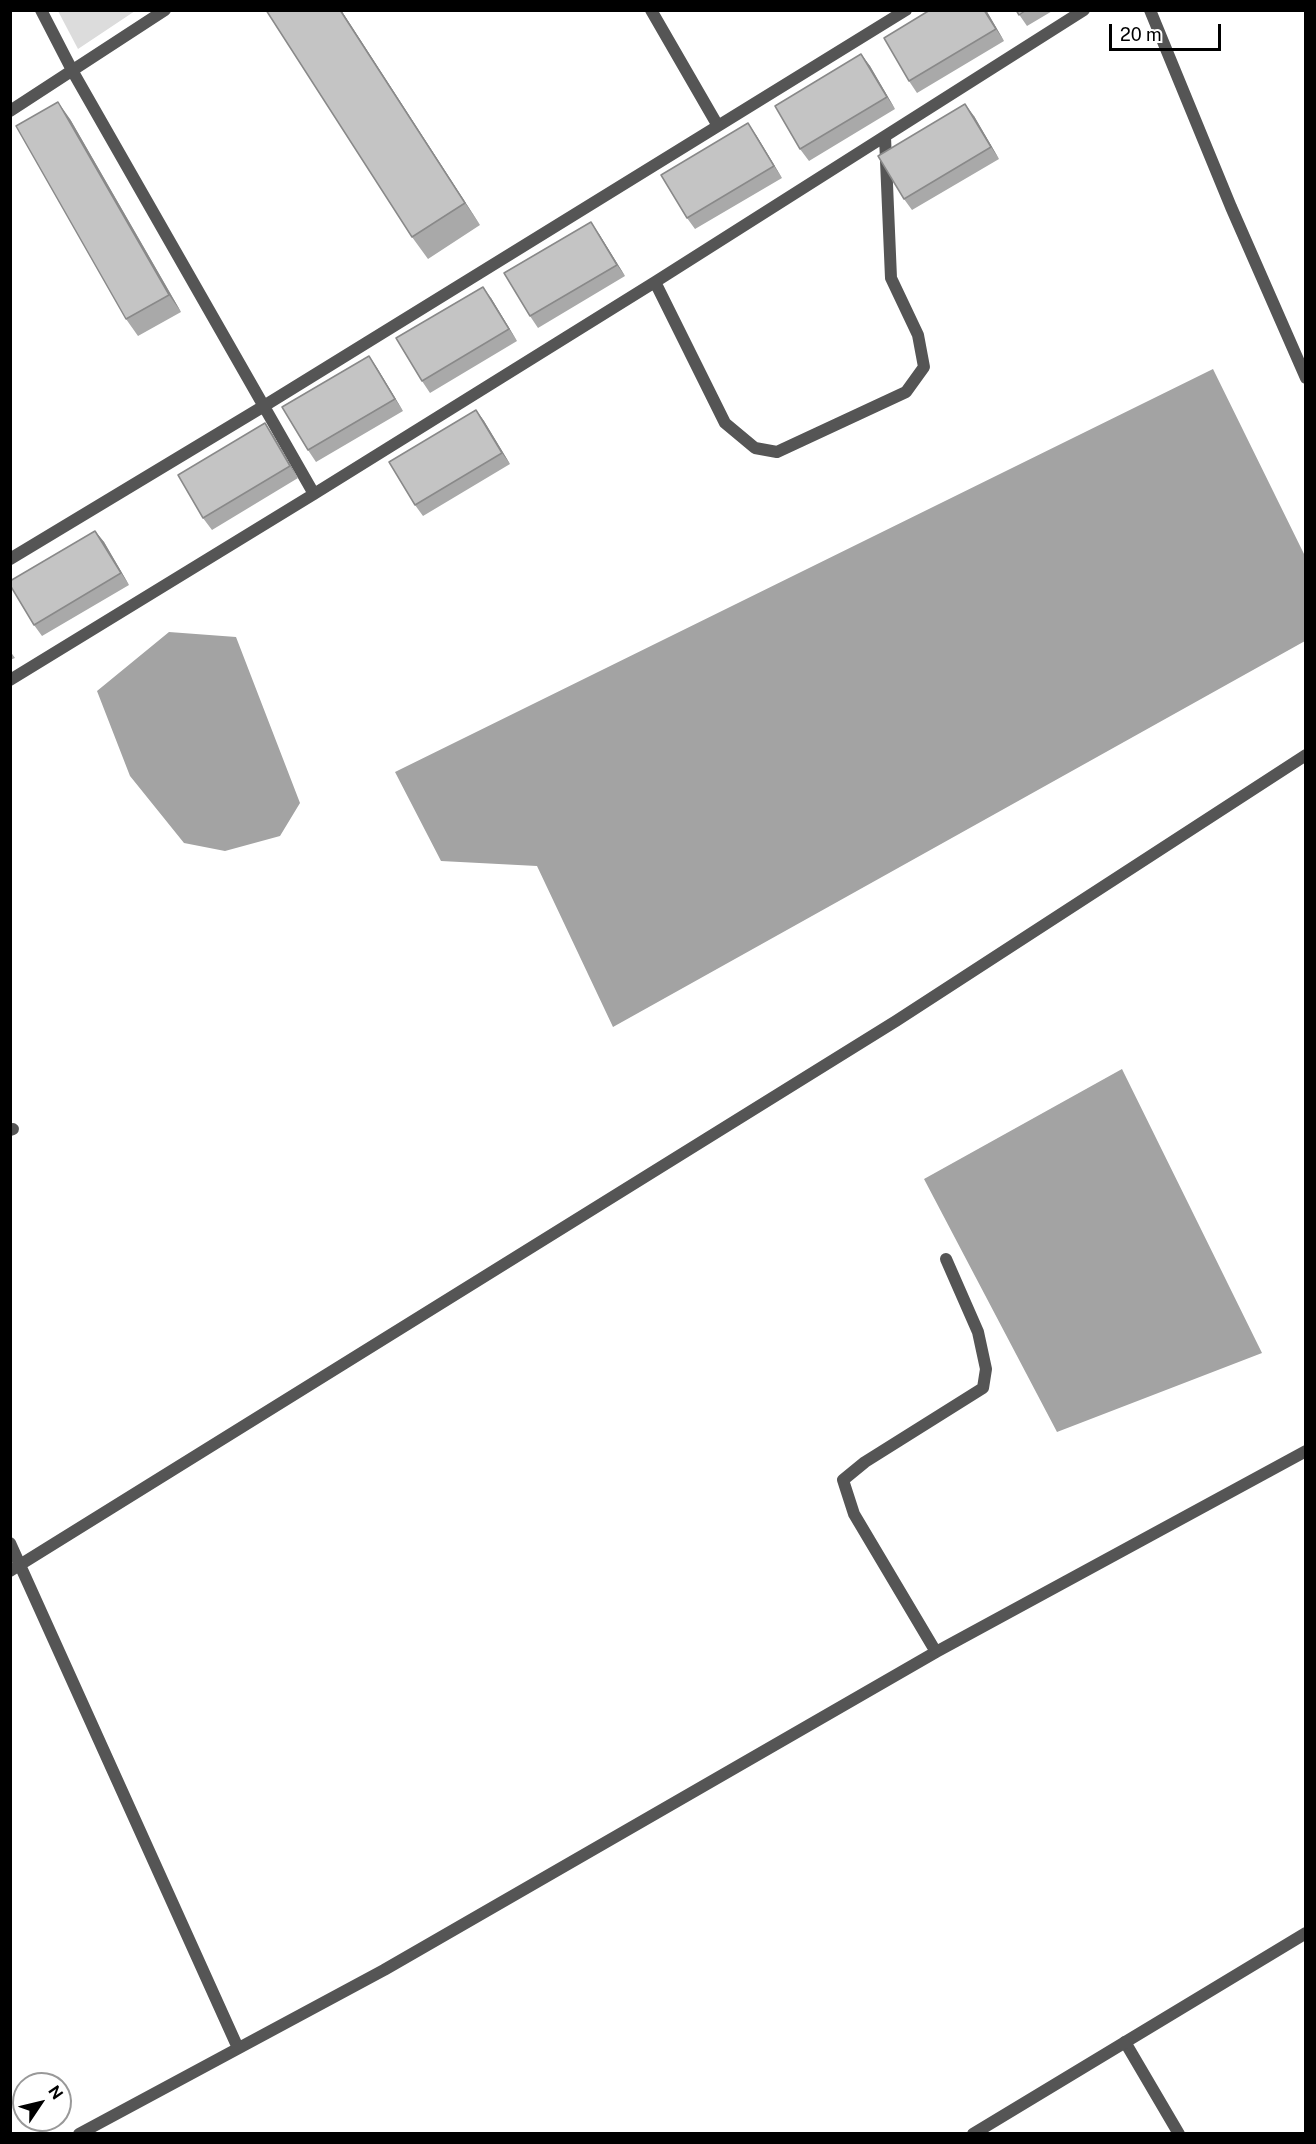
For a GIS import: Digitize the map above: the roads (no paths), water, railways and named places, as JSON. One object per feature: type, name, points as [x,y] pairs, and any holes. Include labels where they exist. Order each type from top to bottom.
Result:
[{"type":"street","points":[[41,10],[73,72],[314,494]]},
{"type":"street","points":[[10,111],[165,10]]},
{"type":"street","points":[[651,10],[717,126]]},
{"type":"street","points":[[10,559],[264,406],[906,10]]},
{"type":"street","points":[[10,680],[655,282],[1084,10]]},
{"type":"street","points":[[1150,10],[1231,207],[1305,378]]},
{"type":"street","points":[[655,282],[725,423],[755,448],[777,452],[906,393],[924,367],[918,335],[891,278],[885,136]]},
{"type":"street","points":[[15,1568],[896,1022],[1305,755]]},
{"type":"street","points":[[936,1652],[854,1514],[843,1480],[865,1462],[983,1388],[986,1369],[978,1332],[946,1259]]},
{"type":"street","points":[[79,2133],[384,1970],[936,1652],[1305,1451]]},
{"type":"street","points":[[10,1543],[15,1568],[238,2048]]},
{"type":"street","points":[[973,2133],[1305,1933]]},
{"type":"street","points":[[1125,2042],[1179,2133]]}]
